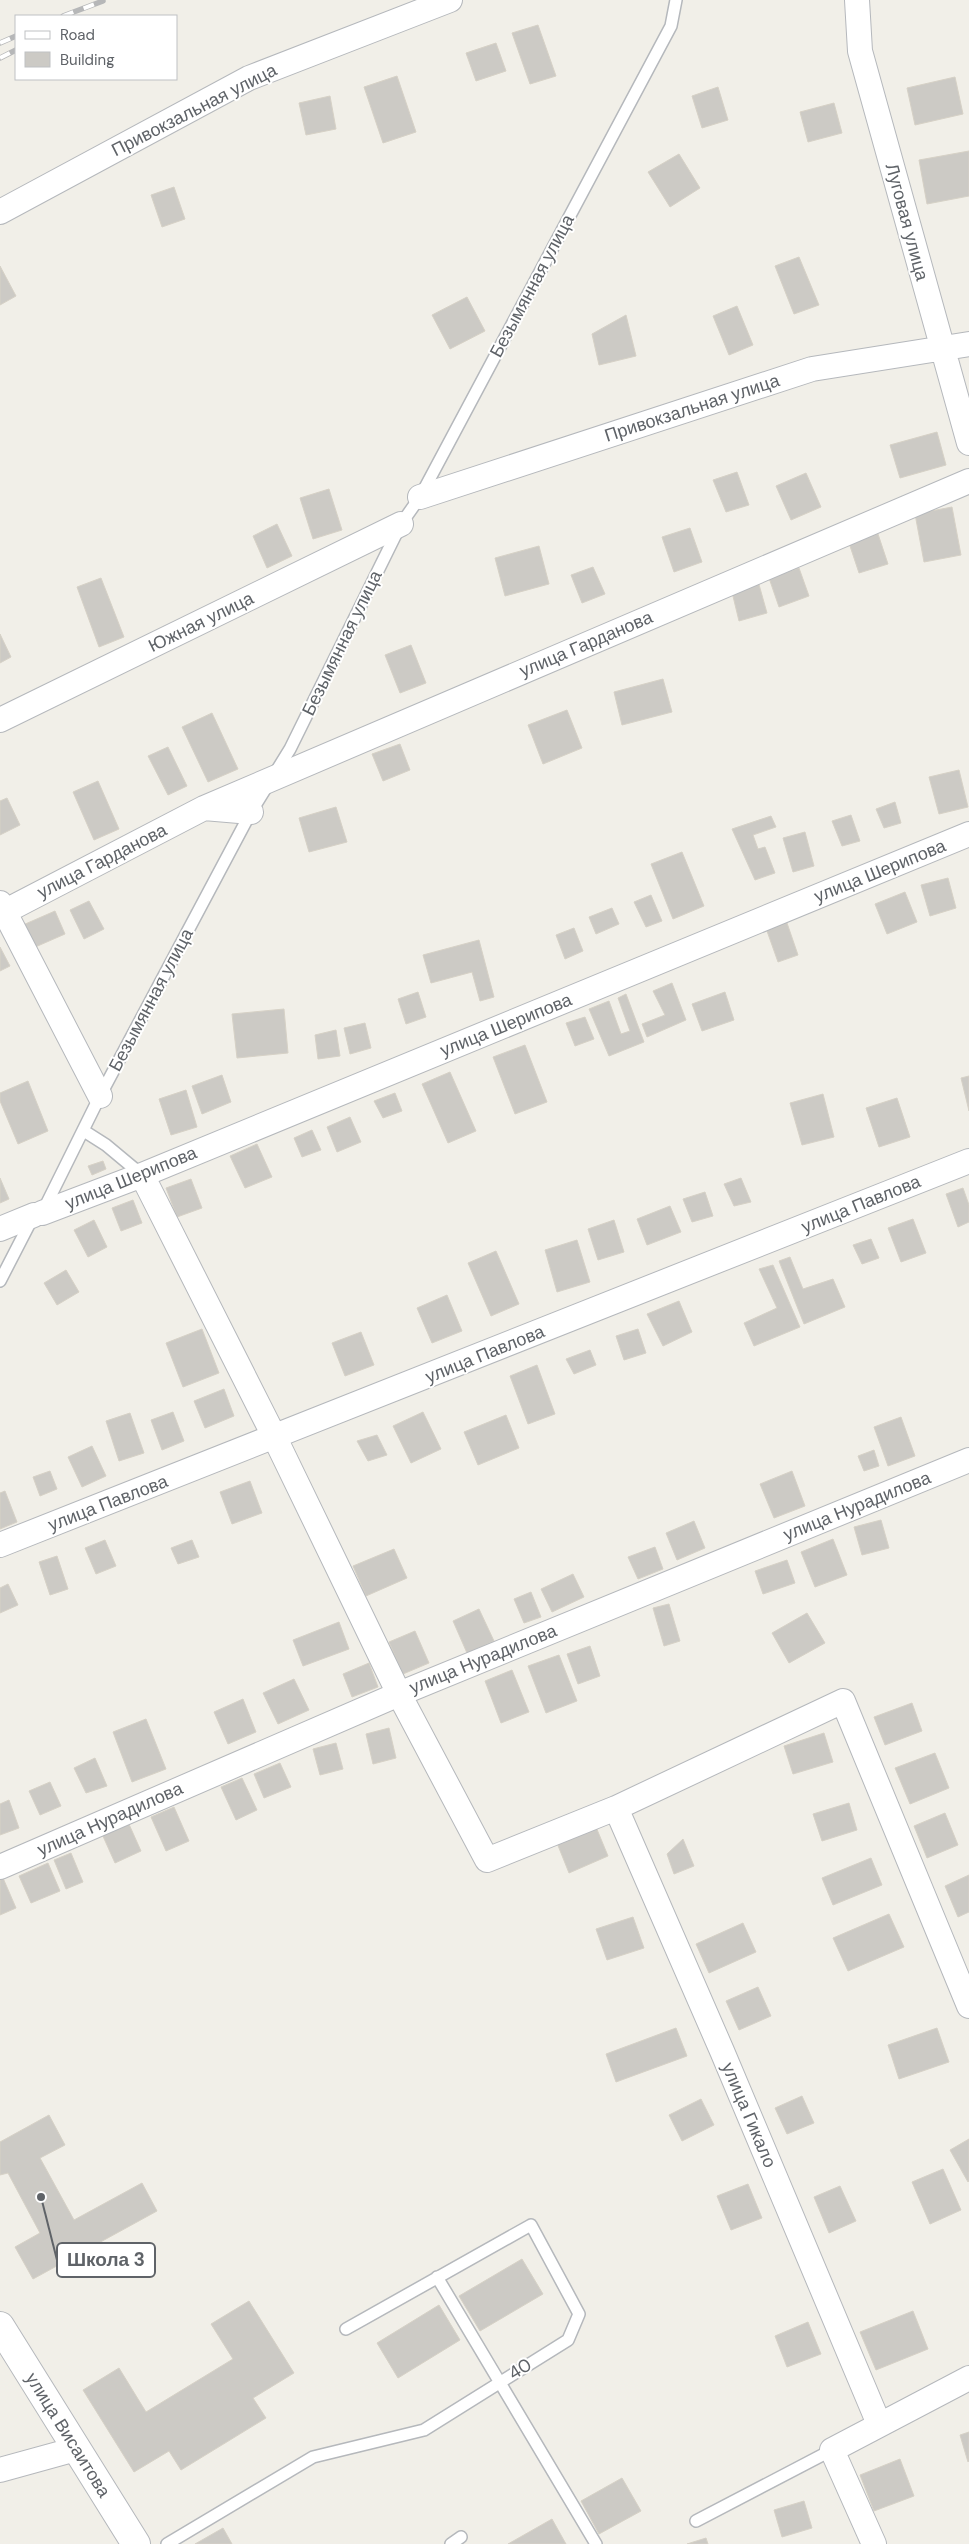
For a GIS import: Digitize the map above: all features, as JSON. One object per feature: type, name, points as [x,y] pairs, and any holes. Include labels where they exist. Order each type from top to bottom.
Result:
[{"type":"street","name":"Привокзальная улица","points":[[0,212],[249,78],[450,0]]},
{"type":"street","name":"Луговая улица","points":[[857,0],[860,51],[969,443]]},
{"type":"street","name":"Привокзальная улица","points":[[420,497],[812,368],[969,344]]},
{"type":"street","name":"улица Гарданова","points":[[2,909],[204,808],[969,481]]},
{"type":"street","name":"Южная улица","points":[[0,720],[402,524]]},
{"type":"street","points":[[204,808],[251,812]]},
{"type":"street","name":"улица Шерипова","points":[[0,1229],[142,1175],[969,834]]},
{"type":"street","points":[[2,909],[100,1096]]},
{"type":"street","name":"улица Павлова","points":[[0,1545],[275,1438],[969,1161]]},
{"type":"street","points":[[142,1175],[275,1438],[399,1694],[487,1860],[616,1808],[843,1701],[969,2006]]},
{"type":"street","name":"улица Нурадилова","points":[[0,1867],[399,1694],[969,1460]]},
{"type":"street","name":"улица Гикало","points":[[616,1808],[722,2051],[879,2424]]},
{"type":"street","name":"улица Висаитова","points":[[0,2326],[136,2544]]},
{"type":"street","points":[[874,2544],[832,2450],[969,2378]]},
{"type":"street","points":[[0,2470],[76,2449]]},
{"type":"lane","name":"Безымянная улица","points":[[0,1281],[84,1131],[100,1096],[251,812],[290,749],[402,524],[420,497],[671,26],[676,0]]},
{"type":"lane","points":[[84,1131],[106,1145],[142,1175]]},
{"type":"lane","name":"40","points":[[167,2544],[313,2457],[424,2430],[568,2340],[579,2314],[531,2225],[346,2329]]},
{"type":"lane","points":[[438,2277],[596,2544]]},
{"type":"lane","points":[[696,2521],[832,2450]]},
{"type":"lane","points":[[451,2544],[461,2537]]},
{"type":"building","points":[[538,25],[556,76],[530,84],[512,33]]},
{"type":"building","points":[[496,43],[506,71],[476,81],[466,53]]},
{"type":"building","points":[[397,76],[416,132],[383,143],[364,87]]},
{"type":"building","points":[[955,77],[963,114],[915,125],[907,88]]},
{"type":"building","points":[[718,87],[728,120],[702,128],[692,96]]},
{"type":"building","points":[[330,96],[336,129],[306,135],[299,103]]},
{"type":"building","points":[[834,103],[842,133],[808,142],[800,112]]},
{"type":"building","points":[[969,151],[969,196],[927,204],[919,160]]},
{"type":"building","points":[[679,154],[700,188],[670,207],[648,172]]},
{"type":"building","points":[[174,187],[185,219],[162,227],[151,195]]},
{"type":"building","points":[[799,257],[819,305],[794,314],[775,266]]},
{"type":"building","points":[[0,266],[16,296],[0,305]]},
{"type":"building","points":[[467,297],[485,331],[450,349],[432,315]]},
{"type":"building","points":[[737,306],[753,345],[729,355],[713,316]]},
{"type":"building","points":[[626,315],[636,356],[599,365],[592,334]]},
{"type":"building","points":[[937,432],[946,465],[900,478],[890,445]]},
{"type":"building","points":[[737,472],[749,505],[726,512],[713,480]]},
{"type":"building","points":[[806,473],[821,507],[791,520],[776,486]]},
{"type":"building","points":[[329,489],[342,530],[313,539],[300,498]]},
{"type":"building","points":[[952,507],[961,555],[924,562],[915,514]]},
{"type":"building","points":[[277,524],[292,556],[267,568],[253,536]]},
{"type":"building","points":[[690,528],[702,562],[674,572],[662,537]]},
{"type":"building","points":[[878,534],[888,564],[859,573],[849,543]]},
{"type":"building","points":[[539,546],[549,584],[505,596],[495,558]]},
{"type":"building","points":[[593,567],[605,594],[582,603],[571,575]]},
{"type":"building","points":[[799,568],[809,596],[779,607],[769,578]]},
{"type":"building","points":[[101,578],[124,637],[99,647],[77,587]]},
{"type":"building","points":[[758,581],[767,613],[739,621],[731,588]]},
{"type":"building","points":[[0,634],[11,657],[0,663]]},
{"type":"building","points":[[411,645],[426,683],[400,693],[385,655]]},
{"type":"building","points":[[663,679],[672,712],[622,725],[614,692]]},
{"type":"building","points":[[567,710],[582,748],[543,764],[528,725]]},
{"type":"building","points":[[212,713],[238,769],[208,782],[182,727]]},
{"type":"building","points":[[400,744],[410,770],[383,781],[372,754]]},
{"type":"building","points":[[168,747],[187,786],[168,795],[148,756]]},
{"type":"building","points":[[959,770],[968,807],[939,814],[929,777]]},
{"type":"building","points":[[98,781],[119,829],[94,840],[73,792]]},
{"type":"building","points":[[7,798],[20,825],[0,835],[0,801]]},
{"type":"building","points":[[895,802],[901,823],[884,828],[876,809]]},
{"type":"building","points":[[336,807],[347,842],[309,852],[299,818]]},
{"type":"building","points":[[851,815],[860,841],[842,846],[832,821]]},
{"type":"building","points":[[771,816],[776,827],[753,835],[758,849],[765,847],[775,873],[755,880],[732,829]]},
{"type":"building","points":[[805,832],[814,866],[793,872],[783,838]]},
{"type":"building","points":[[682,852],[704,906],[673,919],[651,864]]},
{"type":"building","points":[[948,878],[956,908],[930,916],[921,885]]},
{"type":"building","points":[[905,892],[917,922],[887,934],[875,904]]},
{"type":"building","points":[[651,895],[662,921],[646,927],[634,902]]},
{"type":"building","points":[[89,901],[104,929],[84,939],[70,910]]},
{"type":"building","points":[[612,908],[619,924],[596,934],[589,917]]},
{"type":"building","points":[[55,911],[65,934],[33,948],[23,925]]},
{"type":"building","points":[[787,923],[798,955],[778,962],[767,931]]},
{"type":"building","points":[[574,928],[583,951],[565,959],[556,935]]},
{"type":"building","points":[[479,940],[494,997],[480,1001],[472,972],[431,983],[423,955]]},
{"type":"building","points":[[0,947],[10,966],[0,971]]},
{"type":"building","points":[[672,983],[686,1020],[647,1037],[642,1024],[665,1015],[653,991]]},
{"type":"building","points":[[418,992],[426,1017],[406,1024],[398,999]]},
{"type":"building","points":[[725,992],[734,1020],[702,1031],[692,1004]]},
{"type":"building","points":[[626,994],[644,1042],[609,1056],[589,1009],[609,1001],[621,1034],[630,1031],[618,998]]},
{"type":"building","points":[[284,1009],[288,1053],[237,1058],[232,1014]]},
{"type":"building","points":[[585,1017],[594,1039],[575,1046],[566,1023]]},
{"type":"building","points":[[365,1023],[371,1048],[350,1054],[344,1028]]},
{"type":"building","points":[[336,1030],[340,1056],[318,1059],[315,1035]]},
{"type":"building","points":[[525,1045],[547,1102],[515,1114],[493,1057]]},
{"type":"building","points":[[450,1072],[476,1131],[448,1143],[422,1084]]},
{"type":"building","points":[[222,1075],[231,1102],[202,1114],[192,1086]]},
{"type":"building","points":[[969,1076],[969,1111],[961,1078]]},
{"type":"building","points":[[28,1081],[48,1131],[18,1144],[0,1101],[0,1093]]},
{"type":"building","points":[[186,1090],[197,1127],[171,1135],[159,1099]]},
{"type":"building","points":[[395,1093],[402,1111],[383,1118],[374,1101]]},
{"type":"building","points":[[823,1094],[834,1137],[802,1145],[790,1103]]},
{"type":"building","points":[[897,1098],[910,1137],[879,1147],[866,1108]]},
{"type":"building","points":[[350,1117],[361,1142],[337,1152],[327,1127]]},
{"type":"building","points":[[312,1130],[321,1150],[302,1157],[294,1138]]},
{"type":"building","points":[[257,1144],[272,1177],[245,1188],[230,1156]]},
{"type":"building","points":[[103,1161],[106,1169],[92,1175],[88,1166]]},
{"type":"building","points":[[0,1178],[9,1199],[0,1203]]},
{"type":"building","points":[[741,1178],[751,1202],[734,1206],[724,1184]]},
{"type":"building","points":[[191,1179],[202,1208],[177,1217],[166,1188]]},
{"type":"building","points":[[963,1188],[969,1205],[969,1222],[958,1227],[946,1194]]},
{"type":"building","points":[[705,1192],[713,1216],[692,1222],[683,1199]]},
{"type":"building","points":[[133,1200],[142,1223],[121,1231],[112,1208]]},
{"type":"building","points":[[670,1206],[681,1232],[647,1245],[637,1219]]},
{"type":"building","points":[[913,1219],[926,1253],[901,1262],[888,1228]]},
{"type":"building","points":[[94,1220],[107,1247],[88,1257],[74,1230]]},
{"type":"building","points":[[614,1220],[624,1252],[598,1260],[588,1229]]},
{"type":"building","points":[[871,1239],[879,1258],[862,1264],[853,1245]]},
{"type":"building","points":[[577,1240],[590,1282],[557,1292],[545,1250]]},
{"type":"building","points":[[496,1251],[519,1304],[491,1316],[468,1263]]},
{"type":"building","points":[[790,1257],[803,1289],[833,1279],[845,1307],[804,1324],[779,1261]]},
{"type":"building","points":[[773,1265],[800,1327],[754,1346],[744,1323],[777,1308],[759,1269]]},
{"type":"building","points":[[66,1270],[79,1292],[57,1305],[44,1283]]},
{"type":"building","points":[[447,1295],[462,1331],[432,1343],[417,1308]]},
{"type":"building","points":[[679,1301],[692,1332],[663,1346],[647,1314]]},
{"type":"building","points":[[202,1329],[219,1373],[183,1387],[166,1343]]},
{"type":"building","points":[[638,1329],[646,1353],[624,1360],[616,1336]]},
{"type":"building","points":[[361,1332],[374,1365],[345,1376],[332,1343]]},
{"type":"building","points":[[590,1350],[596,1365],[574,1374],[566,1359]]},
{"type":"building","points":[[537,1365],[555,1414],[528,1424],[510,1376]]},
{"type":"building","points":[[224,1389],[234,1416],[205,1428],[194,1401]]},
{"type":"building","points":[[173,1412],[184,1441],[162,1450],[151,1420]]},
{"type":"building","points":[[423,1412],[441,1449],[411,1463],[393,1426]]},
{"type":"building","points":[[130,1413],[144,1453],[119,1461],[106,1421]]},
{"type":"building","points":[[506,1415],[519,1448],[478,1465],[464,1432]]},
{"type":"building","points":[[901,1417],[915,1456],[888,1466],[874,1427]]},
{"type":"building","points":[[377,1435],[387,1455],[368,1461],[357,1441]]},
{"type":"building","points":[[92,1446],[106,1476],[82,1487],[68,1457]]},
{"type":"building","points":[[874,1450],[879,1466],[864,1471],[858,1456]]},
{"type":"building","points":[[50,1471],[57,1489],[40,1496],[33,1477]]},
{"type":"building","points":[[792,1471],[805,1506],[774,1518],[760,1484]]},
{"type":"building","points":[[250,1481],[262,1513],[232,1524],[220,1492]]},
{"type":"building","points":[[5,1491],[17,1522],[0,1529],[0,1493]]},
{"type":"building","points":[[881,1520],[889,1548],[862,1555],[854,1527]]},
{"type":"building","points":[[694,1521],[705,1548],[677,1560],[666,1533]]},
{"type":"building","points":[[833,1539],[847,1575],[815,1587],[801,1552]]},
{"type":"building","points":[[105,1540],[116,1566],[96,1574],[85,1548]]},
{"type":"building","points":[[192,1540],[199,1557],[178,1564],[171,1548]]},
{"type":"building","points":[[655,1547],[663,1569],[638,1579],[628,1557]]},
{"type":"building","points":[[394,1549],[407,1578],[366,1596],[353,1566]]},
{"type":"building","points":[[57,1556],[68,1589],[50,1595],[39,1562]]},
{"type":"building","points":[[787,1560],[795,1583],[763,1594],[755,1571]]},
{"type":"building","points":[[573,1574],[584,1597],[552,1612],[541,1589]]},
{"type":"building","points":[[8,1584],[18,1605],[0,1613],[0,1588]]},
{"type":"building","points":[[531,1592],[541,1617],[524,1623],[514,1599]]},
{"type":"building","points":[[669,1604],[680,1641],[664,1646],[653,1608]]},
{"type":"building","points":[[479,1609],[494,1641],[467,1653],[453,1621]]},
{"type":"building","points":[[807,1613],[825,1643],[789,1663],[772,1633]]},
{"type":"building","points":[[339,1622],[349,1649],[303,1666],[293,1640]]},
{"type":"building","points":[[415,1631],[429,1663],[403,1674],[389,1642]]},
{"type":"building","points":[[590,1646],[600,1676],[578,1684],[567,1654]]},
{"type":"building","points":[[559,1655],[577,1701],[546,1713],[528,1666]]},
{"type":"building","points":[[369,1663],[378,1687],[352,1697],[343,1674]]},
{"type":"building","points":[[512,1670],[529,1712],[501,1723],[485,1681]]},
{"type":"building","points":[[294,1679],[309,1710],[278,1724],[263,1693]]},
{"type":"building","points":[[243,1699],[256,1732],[228,1744],[214,1712]]},
{"type":"building","points":[[912,1703],[922,1731],[885,1745],[874,1717]]},
{"type":"building","points":[[146,1719],[166,1769],[132,1782],[113,1732]]},
{"type":"building","points":[[389,1728],[396,1758],[373,1764],[366,1734]]},
{"type":"building","points":[[824,1733],[833,1762],[793,1774],[784,1746]]},
{"type":"building","points":[[336,1743],[343,1769],[320,1775],[313,1749]]},
{"type":"building","points":[[935,1753],[949,1788],[910,1804],[895,1768]]},
{"type":"building","points":[[95,1758],[107,1786],[86,1793],[74,1768]]},
{"type":"building","points":[[280,1763],[291,1787],[264,1798],[254,1774]]},
{"type":"building","points":[[242,1778],[257,1810],[236,1820],[221,1787]]},
{"type":"building","points":[[50,1782],[61,1806],[40,1815],[29,1791]]},
{"type":"building","points":[[9,1800],[19,1828],[0,1835],[0,1804]]},
{"type":"building","points":[[849,1803],[857,1830],[822,1841],[813,1814]]},
{"type":"building","points":[[174,1807],[189,1841],[166,1851],[151,1817]]},
{"type":"building","points":[[945,1813],[958,1845],[927,1858],[914,1826]]},
{"type":"building","points":[[128,1822],[141,1851],[115,1863],[102,1834]]},
{"type":"building","points":[[596,1827],[608,1856],[569,1873],[557,1843]]},
{"type":"building","points":[[683,1839],[694,1866],[674,1874],[667,1854]]},
{"type":"building","points":[[71,1853],[83,1882],[66,1889],[54,1860]]},
{"type":"building","points":[[871,1858],[882,1885],[833,1905],[822,1878]]},
{"type":"building","points":[[48,1863],[60,1891],[31,1903],[19,1876]]},
{"type":"building","points":[[969,1875],[969,1912],[958,1917],[945,1886]]},
{"type":"building","points":[[3,1878],[16,1908],[0,1915],[0,1879]]},
{"type":"building","points":[[889,1914],[904,1947],[848,1971],[833,1938]]},
{"type":"building","points":[[633,1917],[644,1948],[607,1960],[596,1929]]},
{"type":"building","points":[[743,1923],[756,1952],[709,1973],[696,1944]]},
{"type":"building","points":[[758,1987],[771,2016],[739,2030],[726,2001]]},
{"type":"building","points":[[676,2028],[687,2056],[616,2082],[606,2054]]},
{"type":"building","points":[[937,2028],[949,2062],[899,2079],[888,2045]]},
{"type":"building","points":[[802,2096],[814,2123],[787,2134],[775,2108]]},
{"type":"building","points":[[701,2099],[714,2125],[682,2141],[669,2115]]},
{"type":"building","points":[[49,2115],[65,2145],[40,2158],[74,2220],[142,2183],[157,2211],[33,2279],[15,2247],[40,2233],[8,2173],[0,2175],[0,2142]]},
{"type":"building","points":[[969,2139],[969,2181],[968,2182],[950,2150]]},
{"type":"building","points":[[943,2169],[961,2210],[930,2224],[912,2182]]},
{"type":"building","points":[[748,2184],[762,2218],[731,2230],[717,2196]]},
{"type":"building","points":[[840,2186],[856,2221],[829,2233],[814,2197]]},
{"type":"building","points":[[522,2259],[543,2294],[480,2331],[459,2296]]},
{"type":"building","points":[[249,2301],[294,2373],[253,2398],[266,2418],[181,2470],[169,2451],[134,2472],[83,2390],[119,2368],[146,2412],[233,2359],[211,2324]]},
{"type":"building","points":[[439,2305],[460,2340],[398,2378],[377,2343]]},
{"type":"building","points":[[913,2311],[928,2349],[876,2370],[860,2332]]},
{"type":"building","points":[[808,2322],[821,2354],[787,2367],[775,2336]]},
{"type":"building","points":[[969,2432],[969,2461],[968,2462],[960,2435]]},
{"type":"building","points":[[900,2459],[914,2496],[874,2511],[860,2475]]},
{"type":"building","points":[[622,2478],[641,2511],[599,2534],[581,2501]]},
{"type":"building","points":[[804,2501],[812,2528],[782,2537],[774,2510]]},
{"type":"building","points":[[552,2519],[566,2544],[508,2544]]},
{"type":"building","points":[[223,2528],[232,2544],[195,2544]]},
{"type":"building","points":[[706,2538],[708,2544],[687,2544]]},
{"type":"railway","points":[[66,15],[103,1]]},
{"type":"railway","points":[[0,43],[15,36]]},
{"type":"railway","points":[[0,58],[15,50]]},
{"type":"place","name":"Школа 3","points":[[41,2197]]}]
